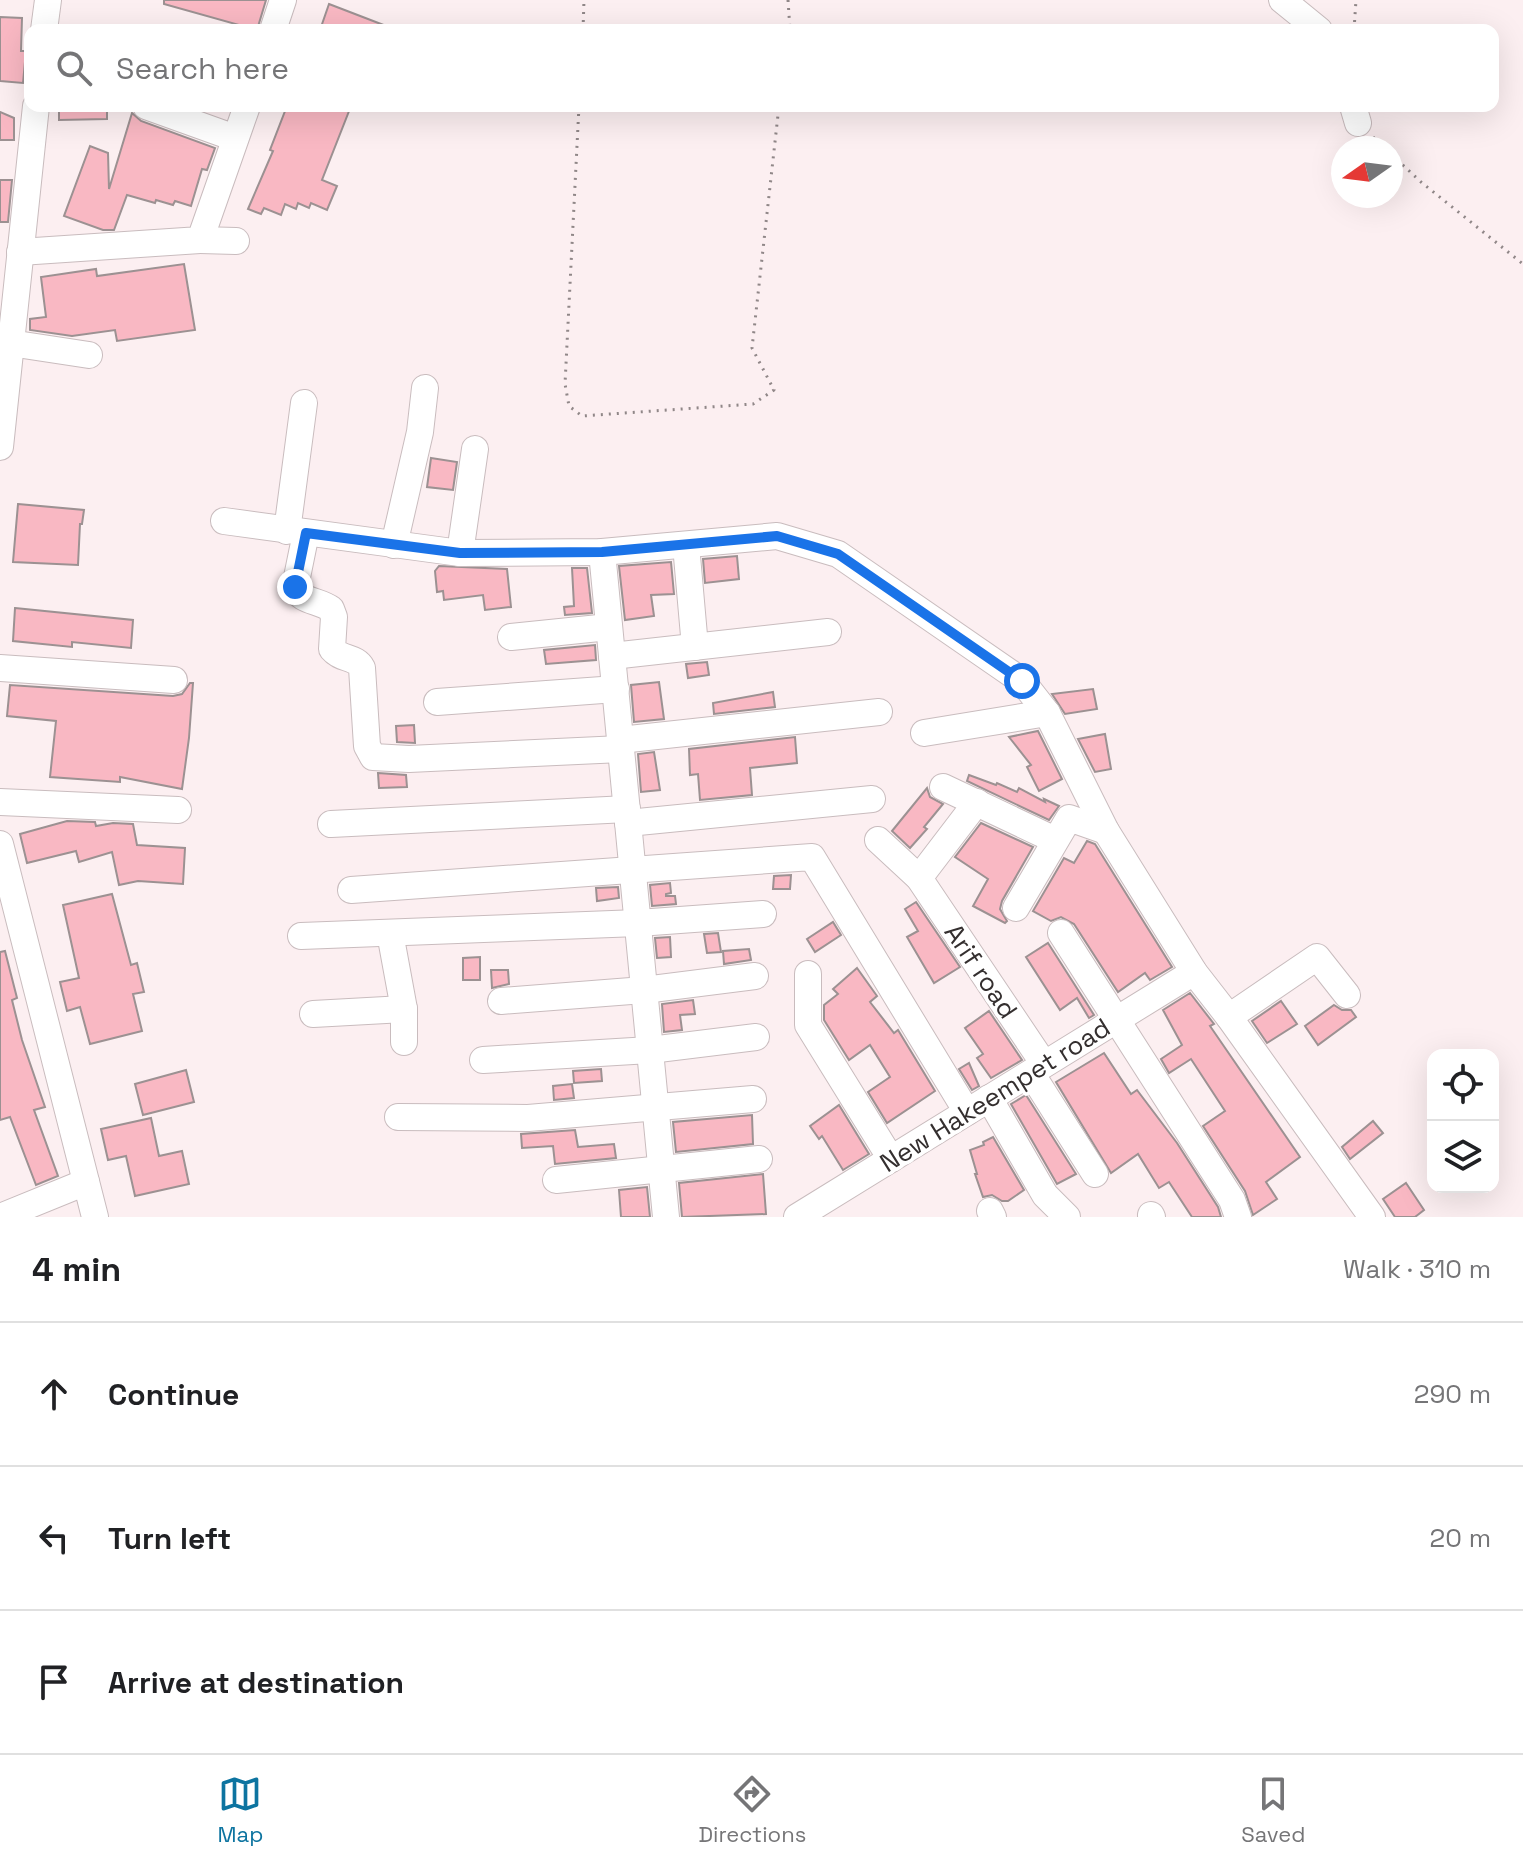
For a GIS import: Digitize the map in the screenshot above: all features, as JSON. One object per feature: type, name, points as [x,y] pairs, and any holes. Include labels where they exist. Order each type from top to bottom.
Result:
[{"type":"street","points":[[45,24],[48,0]]},
{"type":"street","points":[[275,24],[283,0]]},
{"type":"street","points":[[1282,0],[1312,24]]},
{"type":"street","points":[[0,447],[35,112]]},
{"type":"street","points":[[163,112],[235,138]]},
{"type":"street","points":[[200,240],[245,112]]},
{"type":"street","points":[[20,252],[200,240],[236,241]]},
{"type":"street","points":[[10,343],[89,355]]},
{"type":"street","points":[[394,545],[420,432],[425,388]]},
{"type":"street","points":[[304,403],[295,587],[296,592],[305,598],[331,609],[334,617],[332,649],[340,656],[356,660],[362,668],[367,746],[373,757],[409,759],[621,745],[879,712]]},
{"type":"street","points":[[460,553],[475,449]]},
{"type":"street","points":[[224,521],[460,553],[602,552],[777,536],[838,554],[1022,681],[1047,713],[1106,831],[1194,972],[1372,1217]]},
{"type":"street","points":[[686,545],[695,647]]},
{"type":"street","points":[[602,552],[666,1217]]},
{"type":"street","points":[[511,637],[609,627]]},
{"type":"street","points":[[612,656],[828,632]]},
{"type":"street","points":[[0,668],[174,680]]},
{"type":"street","points":[[437,702],[616,689]]},
{"type":"street","points":[[924,733],[1047,713]]},
{"type":"street","points":[[943,787],[1055,840]]},
{"type":"street","points":[[331,824],[628,816],[872,799]]},
{"type":"street","points":[[0,802],[178,810]]},
{"type":"street","points":[[919,878],[977,802]]},
{"type":"street","points":[[1016,908],[1069,818],[1106,831]]},
{"type":"street","name":"Arif road","points":[[878,840],[919,878],[1037,1068],[1095,1174]]},
{"type":"street","points":[[0,844],[95,1217]]},
{"type":"street","points":[[351,890],[812,857],[978,1105],[1045,1195],[1067,1217]]},
{"type":"street","points":[[301,936],[638,923],[763,914]]},
{"type":"street","points":[[390,933],[404,1009],[404,1042]]},
{"type":"street","points":[[1061,933],[1232,1200],[1238,1217]]},
{"type":"street","points":[[1229,1017],[1317,957],[1347,995]]},
{"type":"street","name":"New Hakeempet road","points":[[797,1217],[1194,972]]},
{"type":"street","points":[[808,974],[808,1025],[891,1159]]},
{"type":"street","points":[[501,1001],[644,990],[755,976]]},
{"type":"street","points":[[313,1014],[404,1009]]},
{"type":"street","points":[[483,1060],[650,1050],[756,1037]]},
{"type":"street","points":[[398,1117],[528,1118],[753,1099]]},
{"type":"street","points":[[556,1180],[759,1159]]},
{"type":"street","points":[[0,1217],[86,1182]]},
{"type":"path","points":[[583,24],[584,0]]},
{"type":"path","points":[[788,0],[790,24]]},
{"type":"path","points":[[1354,24],[1356,0]]},
{"type":"path","points":[[579,112],[565,384],[569,406],[582,416],[753,404],[774,390],[752,348],[778,112]]},
{"type":"path","points":[[1403,165],[1523,264]]},
{"type":"building","points":[[164,0],[266,0],[259,24],[236,24],[164,4]]},
{"type":"building","points":[[329,4],[381,24],[322,24]]},
{"type":"building","points":[[0,17],[22,18],[23,83],[0,81]]},
{"type":"building","points":[[0,112],[14,118],[14,140],[0,140]]},
{"type":"building","points":[[59,112],[107,112],[107,119],[59,120]]},
{"type":"building","points":[[285,112],[349,112],[322,180],[337,186],[327,210],[311,203],[309,208],[298,203],[296,209],[285,204],[281,215],[264,208],[261,214],[248,209],[273,151],[270,150]]},
{"type":"building","points":[[132,113],[141,121],[215,148],[207,170],[202,169],[191,206],[175,201],[173,205],[156,200],[155,203],[127,195],[114,230],[103,230],[64,216],[90,146],[108,153],[109,189]]},
{"type":"building","points":[[0,180],[12,180],[8,222],[0,222]]},
{"type":"building","points":[[184,264],[195,330],[117,341],[115,330],[72,336],[30,330],[30,319],[46,317],[41,277],[96,269],[97,276]]},
{"type":"building","points":[[431,458],[457,462],[453,490],[427,487]]},
{"type":"building","points":[[18,504],[84,510],[80,524],[78,565],[13,562]]},
{"type":"building","points":[[737,556],[739,579],[705,583],[703,559]]},
{"type":"building","points":[[671,562],[674,594],[651,595],[654,616],[625,620],[619,566]]},
{"type":"building","points":[[439,566],[507,569],[511,607],[485,610],[483,595],[444,600],[443,591],[437,592],[435,571]]},
{"type":"building","points":[[572,568],[587,568],[592,613],[565,615],[564,607],[574,606]]},
{"type":"building","points":[[15,608],[133,620],[131,648],[72,642],[72,647],[13,641]]},
{"type":"building","points":[[595,645],[596,660],[546,664],[544,650]]},
{"type":"building","points":[[707,662],[709,675],[688,678],[686,664]]},
{"type":"building","points":[[659,682],[664,719],[634,722],[631,685]]},
{"type":"building","points":[[193,683],[189,738],[182,789],[120,777],[120,782],[50,777],[56,721],[7,716],[10,685],[173,696],[182,694]]},
{"type":"building","points":[[1093,689],[1097,709],[1065,714],[1052,694]]},
{"type":"building","points":[[773,692],[775,707],[714,714],[713,703]]},
{"type":"building","points":[[414,725],[415,743],[397,742],[396,726]]},
{"type":"building","points":[[1038,731],[1062,779],[1039,791],[1027,767],[1031,765],[1009,737]]},
{"type":"building","points":[[1105,734],[1111,769],[1095,772],[1078,739]]},
{"type":"building","points":[[795,737],[797,763],[750,768],[752,795],[700,800],[698,774],[690,775],[689,749]]},
{"type":"building","points":[[654,752],[660,790],[641,792],[638,754]]},
{"type":"building","points":[[378,773],[406,775],[407,787],[379,788]]},
{"type":"building","points":[[969,775],[1017,792],[1019,788],[1059,806],[1049,820],[967,781]]},
{"type":"building","points":[[927,788],[930,797],[943,804],[910,848],[892,831]]},
{"type":"building","points":[[67,821],[95,822],[96,826],[133,824],[137,845],[185,848],[183,884],[138,881],[119,885],[112,852],[79,862],[76,851],[27,863],[20,834]]},
{"type":"building","points":[[981,823],[1033,847],[1002,901],[1000,909],[1007,921],[1005,923],[973,906],[988,879],[955,857]]},
{"type":"building","points":[[1087,841],[1095,844],[1172,967],[1150,980],[1145,973],[1118,992],[1074,924],[1061,917],[1051,921],[1033,911],[1064,858],[1074,863]]},
{"type":"building","points":[[791,875],[790,889],[773,889],[774,876]]},
{"type":"building","points":[[670,883],[671,893],[666,896],[675,896],[676,904],[652,906],[650,885]]},
{"type":"building","points":[[618,887],[619,898],[597,901],[596,888]]},
{"type":"building","points":[[112,894],[131,965],[137,963],[144,992],[133,994],[142,1031],[90,1044],[80,1007],[67,1011],[60,982],[79,978],[63,905]]},
{"type":"building","points":[[916,902],[960,967],[934,983],[907,937],[918,931],[905,909]]},
{"type":"building","points":[[833,922],[841,935],[815,952],[807,939]]},
{"type":"building","points":[[718,933],[721,952],[707,953],[704,934]]},
{"type":"building","points":[[670,937],[671,957],[657,958],[655,938]]},
{"type":"building","points":[[1048,943],[1094,1015],[1089,1018],[1077,998],[1060,1010],[1026,957]]},
{"type":"building","points":[[749,949],[751,960],[724,964],[723,951]]},
{"type":"building","points":[[5,951],[17,998],[12,1000],[22,1040],[45,1107],[34,1110],[58,1176],[36,1185],[10,1117],[0,1120],[0,952]]},
{"type":"building","points":[[480,957],[480,980],[463,980],[463,958]]},
{"type":"building","points":[[857,968],[877,996],[870,1002],[894,1033],[898,1030],[935,1091],[887,1123],[868,1092],[890,1077],[870,1045],[849,1060],[824,1020],[824,1005],[838,994],[833,989]]},
{"type":"building","points":[[491,970],[508,970],[509,984],[492,988]]},
{"type":"building","points":[[1190,993],[1214,1024],[1210,1026],[1300,1157],[1266,1182],[1277,1199],[1253,1215],[1245,1191],[1203,1126],[1225,1111],[1191,1059],[1169,1073],[1161,1059],[1182,1045],[1163,1010]]},
{"type":"building","points":[[693,1000],[695,1014],[680,1015],[682,1030],[664,1032],[662,1004]]},
{"type":"building","points":[[1281,1001],[1297,1024],[1267,1043],[1252,1021]]},
{"type":"building","points":[[1334,1005],[1342,1010],[1351,1010],[1356,1017],[1318,1045],[1305,1026]]},
{"type":"building","points":[[989,1011],[1022,1060],[991,1078],[977,1058],[983,1054],[965,1028]]},
{"type":"building","points":[[1104,1053],[1131,1094],[1137,1090],[1177,1143],[1218,1207],[1221,1217],[1192,1217],[1169,1182],[1159,1188],[1138,1154],[1111,1173],[1056,1082]]},
{"type":"building","points":[[969,1063],[979,1086],[972,1090],[959,1069]]},
{"type":"building","points":[[601,1069],[602,1081],[574,1083],[573,1071]]},
{"type":"building","points":[[186,1070],[194,1102],[143,1115],[135,1084]]},
{"type":"building","points":[[572,1084],[574,1098],[554,1100],[553,1086]]},
{"type":"building","points":[[1026,1095],[1076,1174],[1057,1184],[1011,1104]]},
{"type":"building","points":[[839,1105],[869,1154],[843,1170],[822,1136],[819,1139],[810,1126]]},
{"type":"building","points":[[752,1115],[753,1144],[676,1152],[673,1122]]},
{"type":"building","points":[[151,1118],[159,1156],[182,1151],[189,1184],[135,1196],[126,1156],[108,1160],[101,1129]]},
{"type":"building","points":[[1373,1121],[1383,1133],[1350,1159],[1342,1147]]},
{"type":"building","points":[[575,1130],[578,1147],[614,1144],[616,1158],[555,1164],[553,1146],[522,1148],[521,1134]]},
{"type":"building","points":[[993,1137],[1024,1190],[1008,1201],[992,1195],[983,1197],[975,1174],[970,1150],[984,1145],[983,1142]]},
{"type":"building","points":[[763,1174],[766,1214],[682,1217],[679,1183]]},
{"type":"building","points":[[1406,1183],[1424,1210],[1415,1217],[1395,1217],[1383,1199]]},
{"type":"building","points":[[647,1187],[650,1217],[621,1217],[619,1190]]},
{"type":"route","points":[[295,587],[306,533],[460,553],[602,552],[777,536],[838,554],[1022,681]]}]
